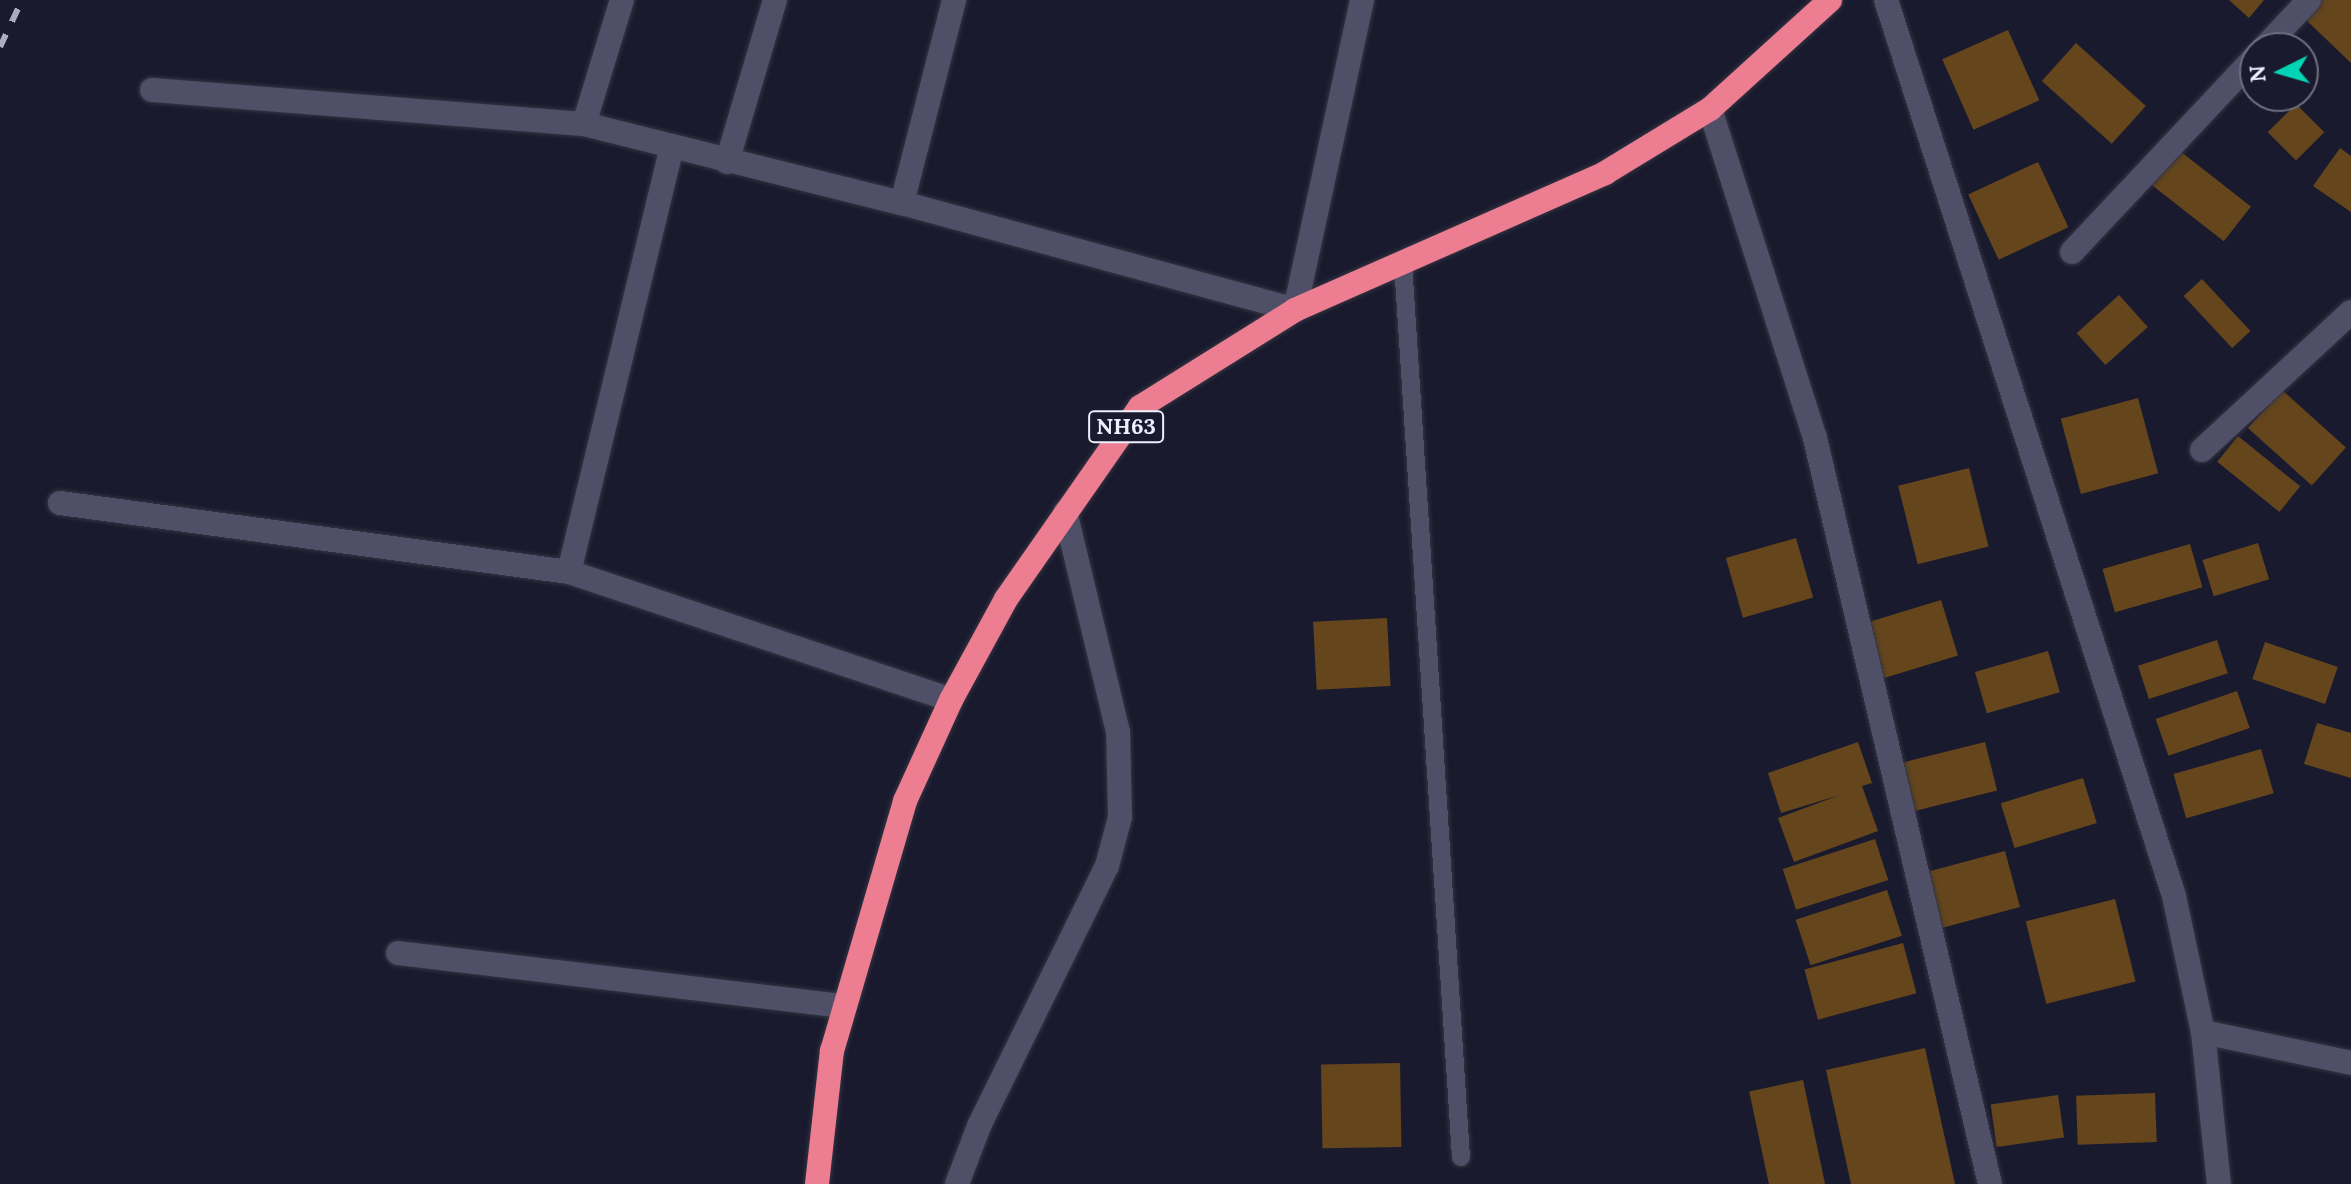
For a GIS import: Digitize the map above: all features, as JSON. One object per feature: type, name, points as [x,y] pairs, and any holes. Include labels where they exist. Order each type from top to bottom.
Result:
[{"type":"highway","name":"NH63","points":[[817,1184],[832,1051],[905,801],[951,700],[1006,599],[1140,407],[1295,310],[1605,173],[1710,109],[1830,0]]},
{"type":"street","points":[[584,124],[622,0]]},
{"type":"street","points":[[727,162],[775,0]]},
{"type":"street","points":[[902,203],[954,0]]},
{"type":"street","points":[[152,90],[584,124],[727,162],[902,203],[1295,310],[1362,0]]},
{"type":"street","points":[[1886,0],[2174,896],[2203,1032],[2219,1184]]},
{"type":"street","points":[[2279,32],[2309,0]]},
{"type":"street","points":[[2072,252],[2239,74]]},
{"type":"street","points":[[1710,109],[1815,438],[1990,1184]]},
{"type":"street","points":[[569,572],[672,147]]},
{"type":"street","points":[[2202,450],[2351,312]]},
{"type":"street","points":[[60,503],[569,572],[951,700]]},
{"type":"street","points":[[957,1184],[979,1126],[1107,866],[1120,817],[1118,732],[1065,512]]},
{"type":"street","points":[[398,953],[844,1006]]},
{"type":"street","points":[[2203,1032],[2351,1063]]},
{"type":"lane","points":[[1403,263],[1461,1157]]},
{"type":"building","points":[[2229,0],[2264,0],[2249,18]]},
{"type":"building","points":[[2319,0],[2351,0],[2351,63],[2319,32],[2303,17]]},
{"type":"building","points":[[2008,30],[2039,100],[1974,130],[1942,59]]},
{"type":"building","points":[[2076,43],[2146,106],[2112,144],[2042,81]]},
{"type":"building","points":[[2288,112],[2304,112],[2324,132],[2296,161],[2268,132]]},
{"type":"building","points":[[2176,148],[2251,206],[2224,241],[2149,183]]},
{"type":"building","points":[[2340,148],[2351,156],[2351,212],[2313,186]]},
{"type":"building","points":[[2038,162],[2068,227],[1999,260],[1968,195]]},
{"type":"building","points":[[2202,279],[2250,331],[2232,348],[2184,296]]},
{"type":"building","points":[[2119,295],[2148,327],[2105,365],[2077,333]]},
{"type":"building","points":[[2282,390],[2346,448],[2312,485],[2248,428]]},
{"type":"building","points":[[2138,398],[2158,473],[2081,494],[2061,419]]},
{"type":"building","points":[[2238,436],[2300,486],[2279,512],[2217,462]]},
{"type":"building","points":[[1969,468],[1989,547],[1918,564],[1898,486]]},
{"type":"building","points":[[1796,538],[1813,598],[1743,618],[1726,558]]},
{"type":"building","points":[[2258,543],[2269,579],[2214,596],[2203,560]]},
{"type":"building","points":[[2190,544],[2202,587],[2115,612],[2103,569]]},
{"type":"building","points":[[1941,600],[1958,655],[1878,680],[1861,625]]},
{"type":"building","points":[[1387,618],[1391,686],[1317,690],[1313,622]]},
{"type":"building","points":[[2217,640],[2228,673],[2149,699],[2138,666]]},
{"type":"building","points":[[2265,642],[2338,667],[2325,704],[2252,679]]},
{"type":"building","points":[[2048,651],[2060,692],[1987,713],[1975,672]]},
{"type":"building","points":[[2237,691],[2250,728],[2168,756],[2156,719]]},
{"type":"building","points":[[2317,723],[2351,733],[2351,778],[2304,764]]},
{"type":"building","points":[[1858,742],[1872,783],[1862,786],[1878,831],[1794,862],[1778,818],[1840,795],[1781,813],[1768,773]]},
{"type":"building","points":[[1985,742],[1997,791],[1913,812],[1901,763]]},
{"type":"building","points":[[2261,749],[2274,793],[2186,818],[2174,774]]},
{"type":"building","points":[[2083,778],[2097,823],[2014,848],[2001,803]]},
{"type":"building","points":[[1875,839],[1888,880],[1796,910],[1783,869]]},
{"type":"building","points":[[2005,851],[2020,907],[1939,929],[1924,873]]},
{"type":"building","points":[[1887,890],[1902,936],[1811,965],[1796,920]]},
{"type":"building","points":[[2115,899],[2136,981],[2046,1004],[2026,921]]},
{"type":"building","points":[[1903,943],[1916,993],[1818,1020],[1804,969]]},
{"type":"building","points":[[1925,1048],[1955,1184],[1851,1184],[1826,1070]]},
{"type":"building","points":[[1400,1063],[1401,1147],[1322,1148],[1321,1064]]},
{"type":"building","points":[[1803,1080],[1825,1184],[1769,1184],[1749,1091]]},
{"type":"building","points":[[2155,1093],[2157,1142],[2078,1145],[2076,1096]]},
{"type":"building","points":[[2058,1095],[2064,1138],[1997,1147],[1991,1104]]},
{"type":"railway","points":[[0,47],[22,0]]}]
